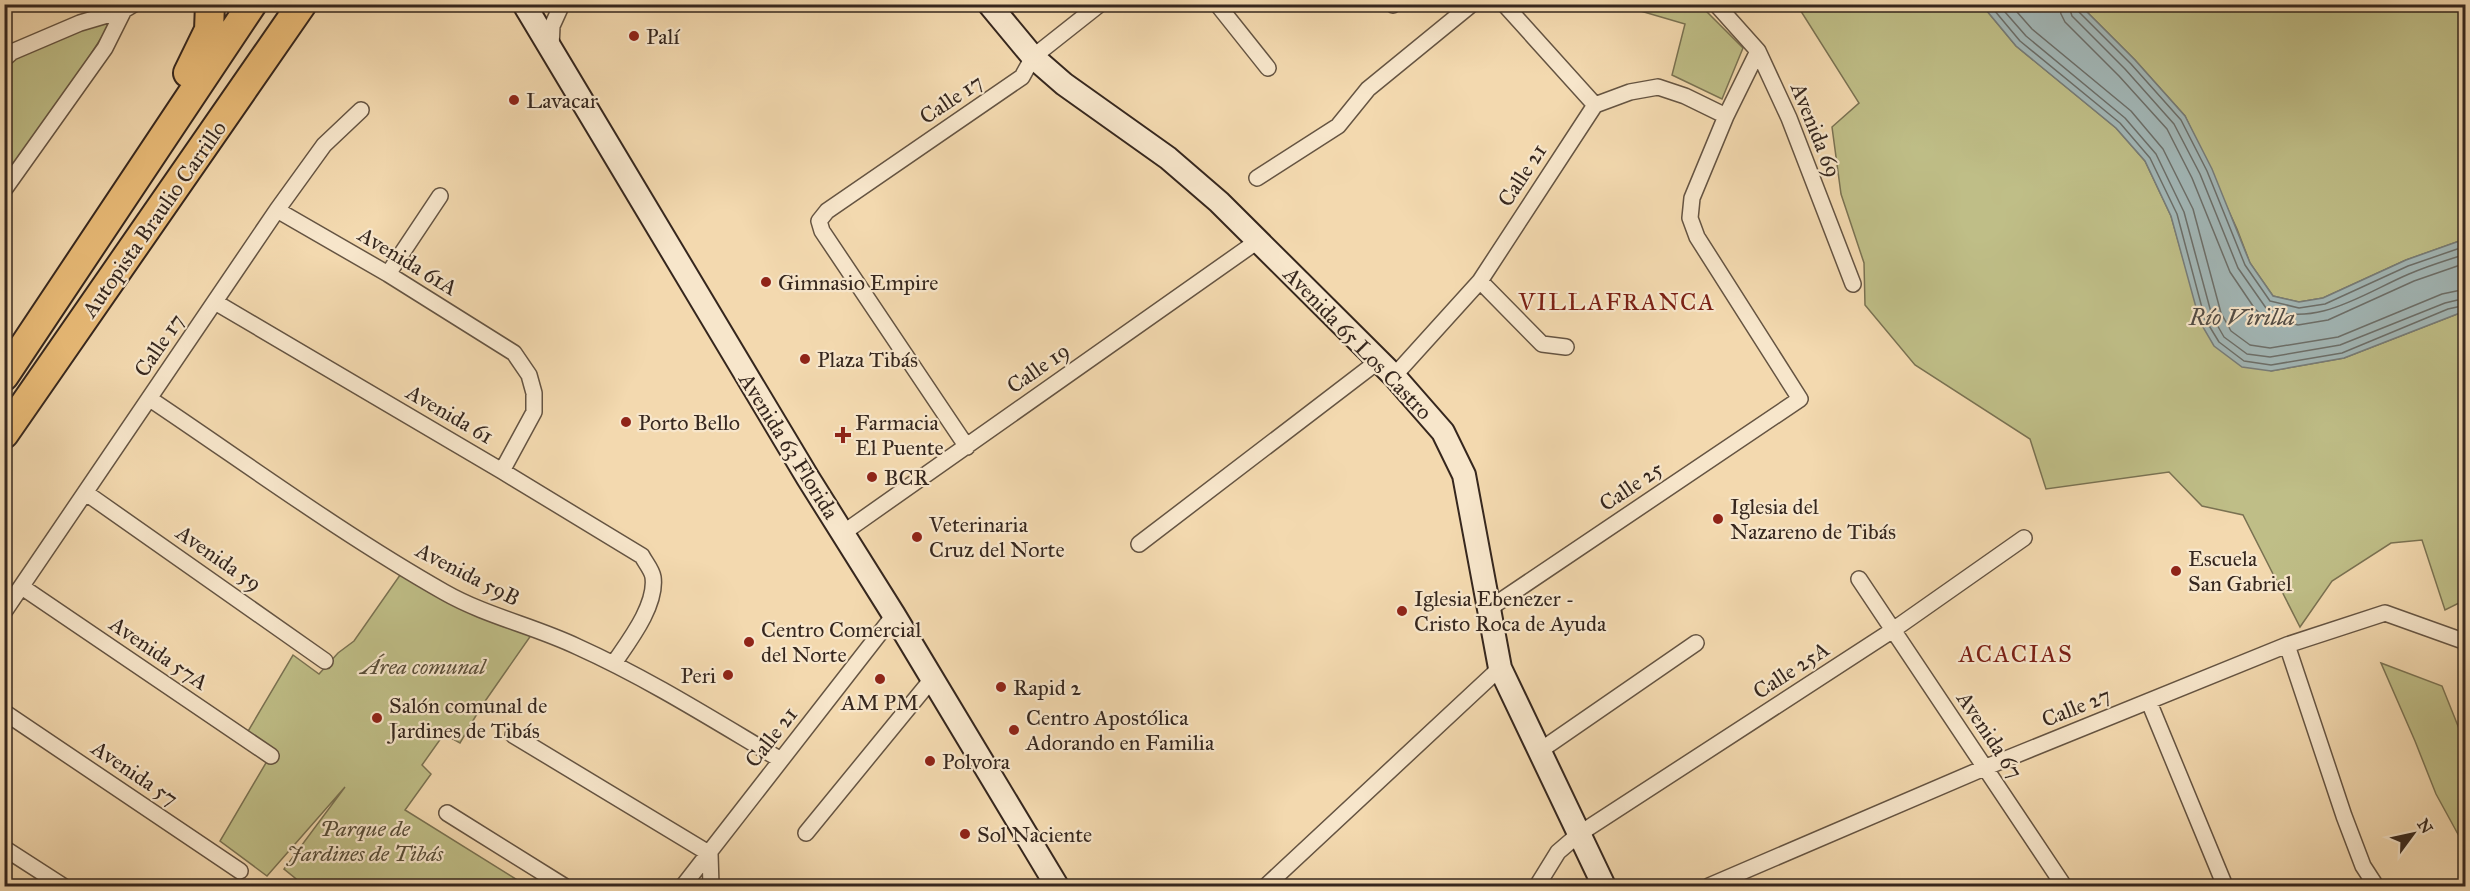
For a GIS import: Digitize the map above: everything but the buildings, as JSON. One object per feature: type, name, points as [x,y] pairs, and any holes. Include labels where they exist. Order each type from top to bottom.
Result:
[{"type":"highway","points":[[64,286],[92,228],[196,60],[209,30],[210,4]]},
{"type":"highway","name":"Autopista Braulio Carrillo","points":[[4,376],[252,4]]},
{"type":"highway","name":"Autopista Braulio Carrillo","points":[[4,434],[302,4]]},
{"type":"street","name":"Avenida 63 Florida","points":[[524,4],[807,478],[894,615],[1057,886]]},
{"type":"street","points":[[551,48],[552,26],[562,4]]},
{"type":"street","name":"Avenida 65 Los Castro","points":[[989,4],[1033,57],[1064,84],[1168,158],[1219,202],[1386,369],[1443,432],[1464,475],[1487,610],[1500,668],[1538,752],[1604,886]]},
{"type":"street","name":"Calle 17","points":[[967,447],[822,231],[819,221],[827,211],[1022,77],[1033,57],[1100,4]]},
{"type":"street","points":[[1217,4],[1268,68]]},
{"type":"street","points":[[1257,178],[1338,126],[1368,89],[1472,4]]},
{"type":"street","points":[[1504,4],[1595,105],[1630,92],[1658,87],[1685,96],[1726,116],[1758,51]]},
{"type":"street","name":"Avenida 69","points":[[1716,4],[1758,51],[1789,118],[1853,284]]},
{"type":"street","points":[[7,50],[129,7]]},
{"type":"street","points":[[4,190],[105,48],[129,7]]},
{"type":"street","name":"Calle 21","points":[[1139,544],[1386,369],[1480,280],[1595,105]]},
{"type":"street","name":"Calle 17","points":[[4,612],[277,210],[324,145],[361,110]]},
{"type":"street","name":"Calle 25","points":[[1487,610],[1800,399],[1696,237],[1690,218],[1692,198],[1726,116]]},
{"type":"street","points":[[388,274],[440,196]]},
{"type":"street","name":"Avenida 61A","points":[[277,210],[388,274],[514,353],[529,375],[534,393],[534,412],[502,471]]},
{"type":"street","name":"Calle 19","points":[[843,533],[1259,240]]},
{"type":"street","points":[[1480,280],[1542,344],[1566,347]]},
{"type":"street","name":"Avenida 61","points":[[215,302],[642,556],[653,574],[653,590],[638,629],[614,663]]},
{"type":"street","name":"Avenida 59B","points":[[150,399],[359,539],[444,592],[483,611],[575,645],[614,663],[781,760]]},
{"type":"street","name":"Avenida 59","points":[[86,493],[325,661]]},
{"type":"street","name":"Calle 25A","points":[[1538,886],[1558,852],[1579,834],[1893,630],[2024,538]]},
{"type":"street","name":"Avenida 67","points":[[1859,579],[2064,886]]},
{"type":"street","name":"Avenida 57A","points":[[22,587],[271,756]]},
{"type":"street","name":"Calle 27","points":[[1709,886],[1984,768],[2288,645],[2385,613],[2466,642]]},
{"type":"street","name":"Calle 21","points":[[684,886],[894,615]]},
{"type":"street","points":[[1538,752],[1696,643]]},
{"type":"street","points":[[2288,645],[2344,816],[2363,866],[2376,886]]},
{"type":"street","points":[[1266,886],[1500,668]]},
{"type":"street","points":[[806,833],[932,680]]},
{"type":"street","points":[[2149,702],[2225,886]]},
{"type":"street","name":"Avenida 57","points":[[4,712],[240,871]]},
{"type":"street","points":[[513,735],[710,854],[711,886]]},
{"type":"street","points":[[447,813],[564,886]]},
{"type":"street","points":[[4,848],[63,886]]},
{"type":"green space","points":[[1620,5],[1700,5],[1743,48],[1722,99],[1672,75],[1685,24]]},
{"type":"green space","points":[[1797,5],[1982,5],[2016,46],[2116,128],[2145,161],[2171,216],[2185,265],[2271,371],[2344,358],[2465,311],[2465,600],[2445,610],[2422,540],[2391,543],[2332,581],[2300,627],[2243,515],[2202,506],[2169,472],[2046,489],[2030,439],[1915,365],[1865,305],[1864,263],[1841,194],[1832,127],[1859,103]]},
{"type":"green space","points":[[2080,5],[2465,5],[2465,239],[2406,260],[2323,298],[2299,302],[2273,296],[2250,263],[2237,229],[2185,116],[2135,60]]},
{"type":"green space","points":[[114,18],[5,188],[5,66],[15,56]]},
{"type":"green space","name":"Área comunal","points":[[405,568],[534,631],[481,707],[460,743],[444,734],[422,765],[431,774],[405,810],[527,886],[305,886],[284,869],[345,787],[267,876],[220,841],[270,756],[244,738],[293,655],[319,674],[338,653],[354,641]]},
{"type":"green space","points":[[2381,663],[2442,686],[2460,731],[2465,734],[2465,847],[2436,794]]},
{"type":"water","name":"Río Virilla","points":[[1982,5],[2080,5],[2135,60],[2185,116],[2212,169],[2250,263],[2273,296],[2299,302],[2323,298],[2406,260],[2465,239],[2465,311],[2344,358],[2271,371],[2242,367],[2214,346],[2200,322],[2171,216],[2145,161],[2116,128],[2016,46]]},
{"type":"place","name":"Palí","points":[[634,36]]},
{"type":"place","name":"Lavacar","points":[[514,100]]},
{"type":"place","name":"Gimnasio Empire","points":[[766,282]]},
{"type":"place","name":"Plaza Tibás","points":[[805,359]]},
{"type":"place","name":"Porto Bello","points":[[626,422]]},
{"type":"place","name":"Farmacia El Puente","points":[[843,435]]},
{"type":"place","name":"BCR","points":[[872,477]]},
{"type":"place","name":"Iglesia del Nazareno de Tibás","points":[[1718,519]]},
{"type":"place","name":"Veterinaria Cruz del Norte","points":[[917,537]]},
{"type":"place","name":"Escuela San Gabriel","points":[[2176,571]]},
{"type":"place","name":"Iglesia Ebenezer - Cristo Roca de Ayuda","points":[[1402,611]]},
{"type":"place","name":"Centro Comercial del Norte","points":[[749,642]]},
{"type":"place","name":"Peri","points":[[728,675]]},
{"type":"place","name":"AM PM","points":[[880,679]]},
{"type":"place","name":"Rapid 2","points":[[1001,687]]},
{"type":"place","name":"Salón comunal de Jardines de Tibás","points":[[377,718]]},
{"type":"place","name":"Centro Apostólica Adorando en Familia","points":[[1014,730]]},
{"type":"place","name":"Polvora","points":[[930,761]]},
{"type":"place","name":"Sol Naciente","points":[[965,834]]},
{"type":"district","name":"VILLAFRANCA","points":[[1617,302]]},
{"type":"district","name":"ACACIAS","points":[[2016,654]]},
{"type":"park label","name":"Parque de Jardines de Tibás","points":[[365,840]]}]
